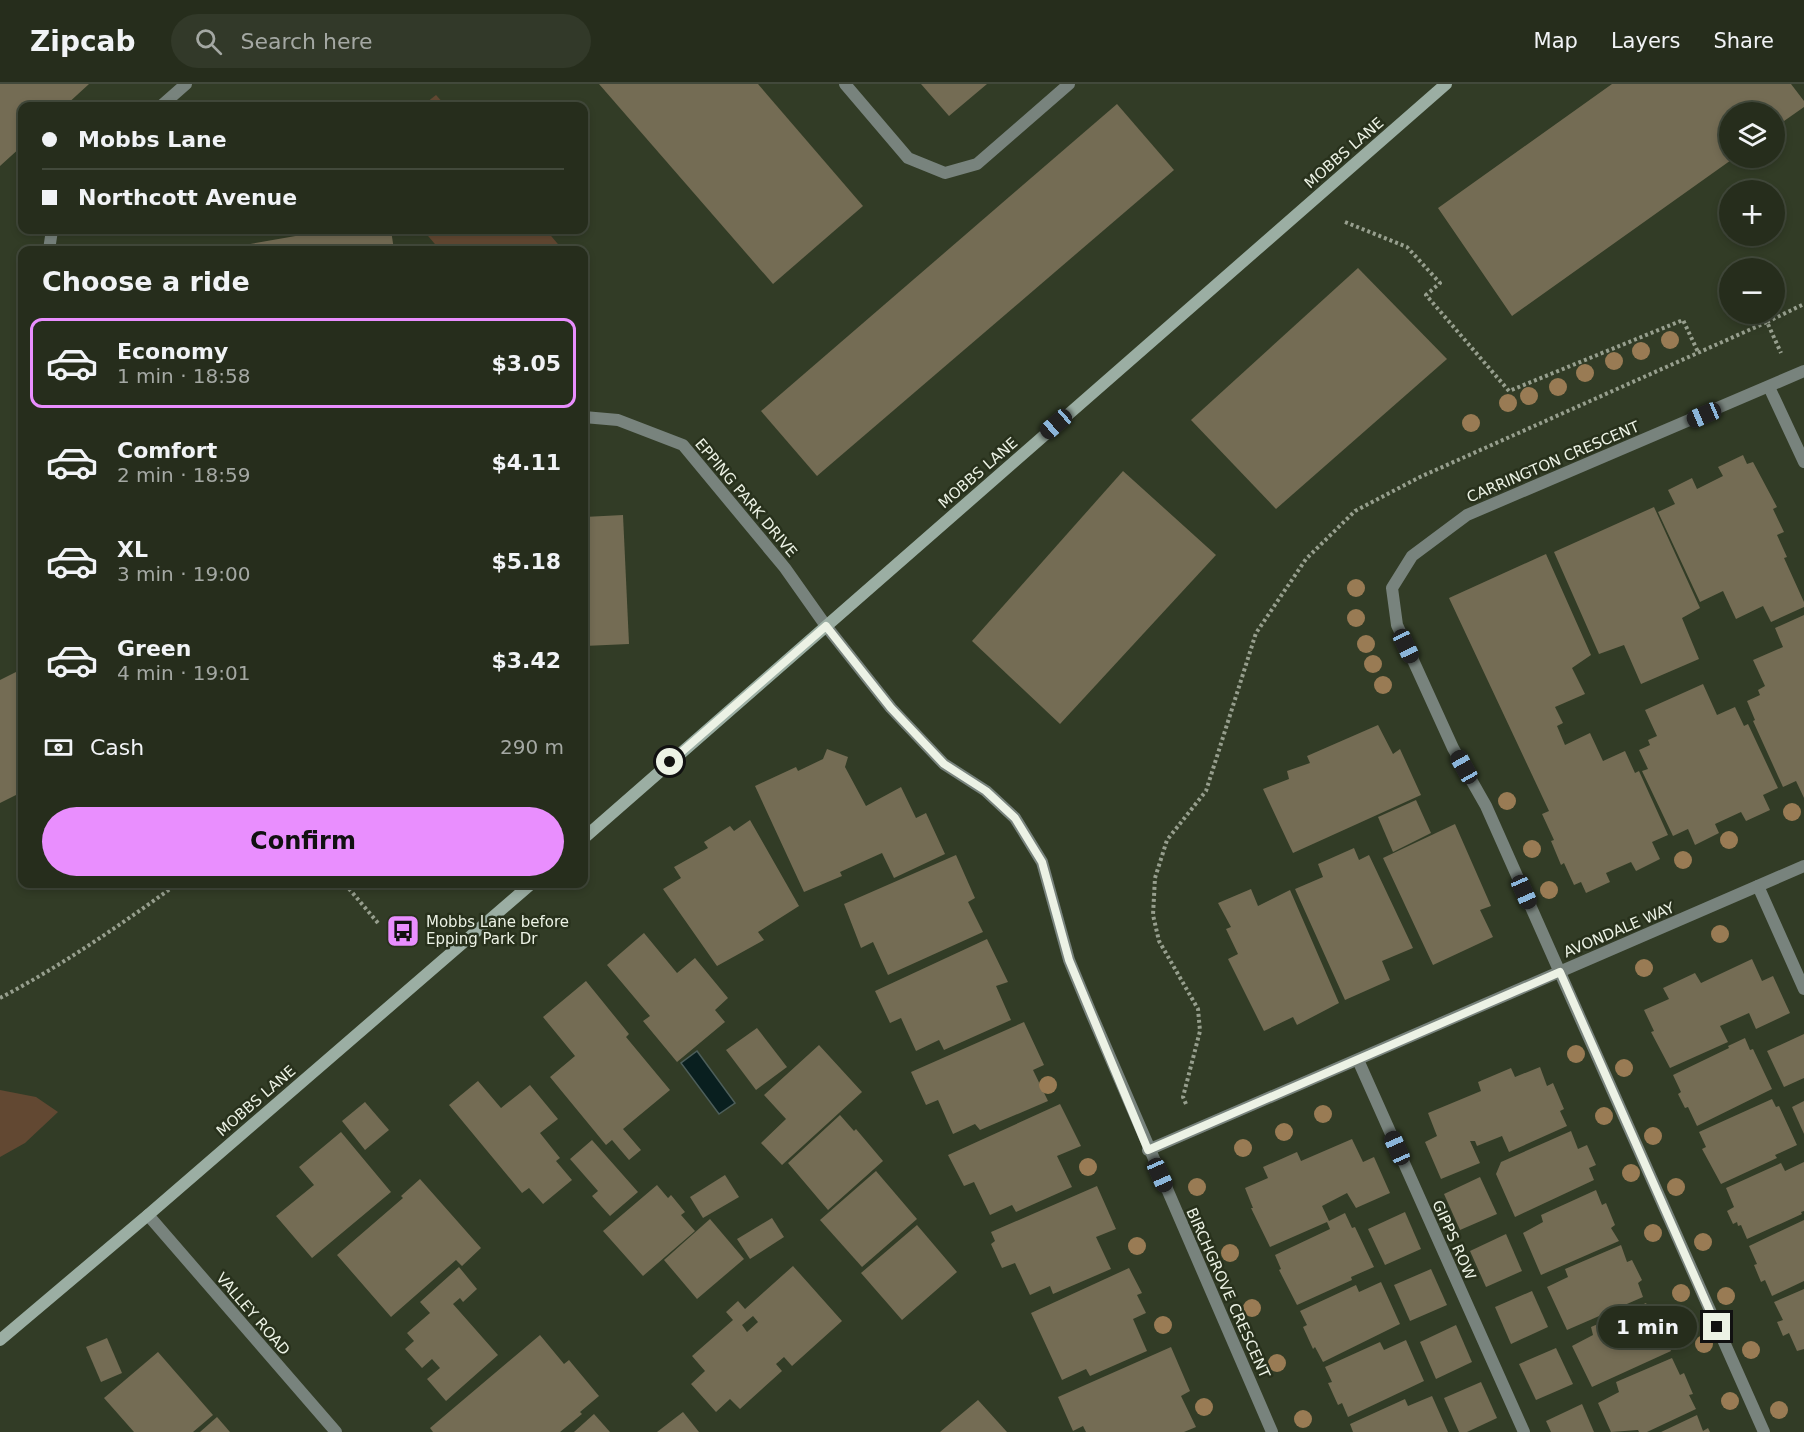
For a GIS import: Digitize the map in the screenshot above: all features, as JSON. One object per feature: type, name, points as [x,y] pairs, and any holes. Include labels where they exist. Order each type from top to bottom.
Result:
[{"type":"street","points":[[166,102],[186,84]]},
{"type":"street","points":[[845,84],[908,158],[945,173],[976,164],[1069,84]]},
{"type":"street","name":"MOBBS LANE","points":[[588,834],[1446,84]]},
{"type":"street","name":"CARRINGTON CRESCENT","points":[[1764,1432],[1486,806],[1453,748],[1397,625],[1392,588],[1412,556],[1467,515],[1804,371]]},
{"type":"street","points":[[1769,387],[1804,462]]},
{"type":"street","name":"EPPING PARK DRIVE","points":[[588,417],[618,420],[683,445],[785,568],[826,626]]},
{"type":"street","name":"BIRCHGROVE CRESCENT","points":[[826,626],[891,708],[944,764],[986,791],[1015,818],[1042,862],[1069,960],[1148,1150],[1272,1432]]},
{"type":"street","name":"AVONDALE WAY","points":[[1148,1150],[1804,866]]},
{"type":"street","points":[[1758,886],[1804,988]]},
{"type":"street","name":"MOBBS LANE","points":[[0,1340],[526,888]]},
{"type":"street","name":"GIPPS ROW","points":[[1358,1060],[1524,1432]]},
{"type":"street","name":"VALLEY ROAD","points":[[148,1215],[336,1432]]},
{"type":"path","points":[[1345,222],[1407,247],[1440,283],[1426,295],[1509,391],[1683,320],[1698,352]]},
{"type":"path","points":[[1785,313],[1804,304]]},
{"type":"path","points":[[0,999],[50,972],[114,930],[172,888]]},
{"type":"path","points":[[348,888],[378,923]]},
{"type":"shaded area","points":[[436,95],[442,102],[427,102]]},
{"type":"shaded area","points":[[426,234],[549,234],[560,246],[437,246]]},
{"type":"shaded area","points":[[0,1090],[36,1097],[58,1112],[25,1143],[0,1157]]},
{"type":"water","points":[[697,1051],[735,1103],[719,1114],[681,1063]]},
{"type":"building","points":[[0,84],[89,84],[69,102],[18,102],[18,150],[0,166]]},
{"type":"building","points":[[599,84],[758,84],[863,206],[773,284]]},
{"type":"building","points":[[921,84],[987,84],[949,116]]},
{"type":"building","points":[[1612,84],[1791,84],[1804,101],[1804,107],[1785,120],[1785,102],[1719,102],[1720,168],[1512,316],[1438,208]]},
{"type":"building","points":[[1117,104],[1174,170],[817,476],[761,411]]},
{"type":"building","points":[[307,234],[392,234],[393,246],[239,246]]},
{"type":"building","points":[[1358,268],[1447,359],[1276,509],[1191,420]]},
{"type":"building","points":[[1743,455],[1747,464],[1753,462],[1777,507],[1773,509],[1784,532],[1777,535],[1787,557],[1784,558],[1804,602],[1804,607],[1771,622],[1763,606],[1736,619],[1723,591],[1700,602],[1658,512],[1675,504],[1668,490],[1692,478],[1697,489],[1723,476],[1718,467]]},
{"type":"building","points":[[1123,471],[1216,555],[1060,724],[972,641]]},
{"type":"building","points":[[1654,507],[1700,608],[1682,618],[1699,659],[1641,684],[1624,645],[1599,654],[1554,552]]},
{"type":"building","points":[[623,515],[629,644],[588,646],[588,517]]},
{"type":"building","points":[[1546,554],[1591,655],[1572,668],[1585,694],[1555,707],[1563,723],[1557,726],[1565,745],[1590,733],[1603,761],[1625,751],[1635,773],[1639,771],[1668,835],[1652,842],[1660,859],[1636,871],[1631,862],[1606,873],[1610,882],[1586,893],[1581,882],[1574,885],[1564,863],[1561,865],[1551,841],[1554,840],[1542,814],[1549,811],[1449,598]]},
{"type":"building","points":[[1804,615],[1804,798],[1796,781],[1783,787],[1753,721],[1755,720],[1747,701],[1760,695],[1758,690],[1765,686],[1753,660],[1783,647],[1775,628]]},
{"type":"building","points":[[18,671],[18,794],[0,803],[0,680]]},
{"type":"building","points":[[1703,684],[1717,715],[1735,707],[1744,726],[1748,724],[1778,788],[1763,795],[1770,810],[1746,821],[1741,812],[1715,824],[1719,833],[1695,845],[1688,829],[1673,836],[1642,771],[1648,769],[1639,750],[1650,745],[1648,740],[1657,736],[1645,710]]},
{"type":"building","points":[[1378,725],[1393,754],[1400,749],[1421,795],[1293,853],[1263,789],[1289,779],[1287,771],[1310,763],[1307,756]]},
{"type":"building","points":[[827,749],[848,757],[845,767],[866,806],[901,787],[916,818],[926,813],[945,854],[894,878],[882,853],[840,872],[842,876],[804,892],[755,786],[796,767],[798,771],[823,759]]},
{"type":"building","points":[[1416,800],[1431,833],[1393,852],[1378,817]]},
{"type":"building","points":[[750,820],[799,906],[758,932],[764,940],[717,966],[663,889],[681,878],[674,867],[708,848],[704,842],[730,826],[734,831]]},
{"type":"building","points":[[1455,824],[1491,906],[1480,910],[1493,937],[1433,965],[1383,858]]},
{"type":"building","points":[[1354,848],[1359,860],[1369,855],[1413,948],[1382,961],[1390,980],[1345,1000],[1295,889],[1323,877],[1318,864]]},
{"type":"building","points":[[956,855],[975,898],[968,902],[983,932],[888,975],[873,942],[861,948],[844,904]]},
{"type":"building","points":[[1251,889],[1258,906],[1290,890],[1339,1003],[1297,1025],[1293,1017],[1264,1031],[1228,959],[1238,954],[1226,929],[1231,927],[1218,903]]},
{"type":"building","points":[[644,933],[677,973],[695,958],[728,998],[715,1010],[725,1022],[677,1062],[643,1021],[650,1016],[607,965]]},
{"type":"building","points":[[987,939],[1008,982],[996,986],[1011,1020],[944,1050],[939,1040],[916,1051],[901,1018],[890,1023],[875,991]]},
{"type":"building","points":[[1752,959],[1762,981],[1773,976],[1790,1013],[1756,1029],[1749,1013],[1720,1026],[1728,1042],[1670,1068],[1651,1032],[1654,1031],[1644,1010],[1669,999],[1663,988],[1695,973],[1701,983]]},
{"type":"building","points":[[586,981],[629,1034],[626,1037],[670,1090],[623,1129],[641,1150],[629,1160],[612,1140],[606,1145],[550,1077],[575,1056],[543,1017]]},
{"type":"building","points":[[1024,1022],[1044,1065],[1033,1070],[1048,1101],[980,1130],[975,1124],[953,1134],[938,1100],[926,1105],[911,1072]]},
{"type":"building","points":[[757,1028],[787,1067],[756,1090],[726,1050]]},
{"type":"building","points":[[1804,1034],[1804,1078],[1784,1087],[1767,1051]]},
{"type":"building","points":[[1745,1038],[1750,1050],[1753,1049],[1772,1089],[1697,1126],[1688,1107],[1685,1108],[1678,1094],[1681,1092],[1673,1075]]},
{"type":"building","points":[[819,1045],[862,1092],[782,1165],[761,1143],[786,1119],[764,1095]]},
{"type":"building","points":[[1540,1067],[1547,1086],[1553,1083],[1564,1109],[1560,1111],[1567,1126],[1509,1152],[1502,1136],[1477,1146],[1475,1141],[1470,1141],[1480,1163],[1441,1179],[1425,1142],[1437,1136],[1428,1113],[1481,1091],[1478,1082],[1511,1068],[1515,1077]]},
{"type":"building","points":[[478,1081],[501,1108],[530,1085],[558,1119],[540,1133],[560,1158],[556,1161],[572,1180],[543,1204],[529,1188],[522,1193],[449,1105]]},
{"type":"building","points":[[1772,1099],[1776,1107],[1779,1106],[1797,1145],[1775,1155],[1777,1158],[1721,1184],[1702,1149],[1706,1147],[1699,1132]]},
{"type":"building","points":[[1804,1101],[1804,1134],[1792,1107]]},
{"type":"building","points":[[365,1102],[389,1130],[365,1150],[342,1121]]},
{"type":"building","points":[[1060,1104],[1081,1146],[1057,1156],[1072,1187],[1016,1212],[1012,1205],[990,1215],[974,1182],[964,1186],[948,1155]]},
{"type":"building","points":[[840,1115],[854,1131],[856,1129],[883,1161],[828,1210],[788,1163]]},
{"type":"building","points":[[1571,1131],[1578,1149],[1587,1145],[1596,1165],[1589,1168],[1594,1180],[1515,1217],[1496,1174],[1501,1162]]},
{"type":"building","points":[[341,1132],[391,1192],[312,1258],[276,1216],[314,1185],[299,1167]]},
{"type":"building","points":[[1352,1139],[1363,1162],[1374,1157],[1390,1193],[1356,1208],[1347,1193],[1322,1206],[1329,1221],[1345,1213],[1352,1228],[1355,1227],[1374,1267],[1351,1277],[1352,1280],[1297,1305],[1279,1270],[1281,1269],[1275,1255],[1330,1229],[1327,1222],[1270,1247],[1251,1208],[1253,1208],[1245,1188],[1268,1178],[1263,1167],[1297,1152],[1301,1161]]},
{"type":"building","points":[[592,1140],[638,1192],[610,1216],[592,1196],[598,1191],[570,1159]]},
{"type":"building","points":[[1804,1162],[1804,1211],[1801,1212],[1802,1214],[1747,1239],[1741,1225],[1738,1226],[1737,1222],[1733,1224],[1727,1211],[1734,1207],[1726,1188],[1781,1163],[1785,1171]]},
{"type":"building","points":[[876,1171],[917,1219],[862,1267],[820,1220]]},
{"type":"building","points":[[725,1175],[739,1197],[703,1218],[690,1197]]},
{"type":"building","points":[[1480,1177],[1497,1214],[1460,1230],[1444,1194]]},
{"type":"building","points":[[420,1179],[481,1248],[462,1266],[456,1260],[391,1317],[337,1255],[403,1198],[401,1196]]},
{"type":"building","points":[[657,1185],[668,1198],[671,1195],[685,1212],[681,1215],[695,1231],[643,1276],[603,1231]]},
{"type":"building","points":[[1097,1186],[1116,1229],[1096,1237],[1111,1269],[1053,1294],[1050,1286],[1030,1295],[1015,1263],[1002,1268],[991,1244],[995,1241],[991,1232]]},
{"type":"building","points":[[1596,1190],[1602,1205],[1606,1203],[1615,1225],[1611,1228],[1619,1241],[1541,1275],[1523,1233],[1543,1222],[1541,1215]]},
{"type":"building","points":[[1405,1212],[1421,1249],[1385,1265],[1368,1229]]},
{"type":"building","points":[[772,1218],[784,1237],[750,1259],[737,1239]]},
{"type":"building","points":[[710,1219],[744,1259],[697,1299],[664,1260]]},
{"type":"building","points":[[1804,1220],[1804,1281],[1772,1296],[1765,1280],[1761,1282],[1754,1265],[1757,1264],[1749,1246]]},
{"type":"building","points":[[917,1225],[957,1272],[902,1320],[861,1273]]},
{"type":"building","points":[[1506,1234],[1522,1271],[1486,1287],[1470,1251]]},
{"type":"building","points":[[1621,1245],[1627,1262],[1632,1260],[1642,1280],[1638,1283],[1643,1297],[1567,1330],[1547,1287],[1568,1277],[1565,1269]]},
{"type":"building","points":[[793,1266],[842,1321],[792,1366],[784,1357],[776,1364],[782,1371],[740,1409],[730,1399],[716,1412],[691,1384],[705,1371],[692,1356],[733,1320],[726,1312],[738,1301],[745,1309]],"holes":[[[753,1316],[758,1322],[747,1332],[742,1325]]]},
{"type":"building","points":[[459,1267],[477,1289],[463,1302],[460,1298],[453,1304],[498,1355],[446,1401],[427,1379],[440,1368],[432,1359],[422,1368],[405,1349],[414,1341],[407,1333],[430,1313],[420,1302]]},
{"type":"building","points":[[1129,1268],[1142,1293],[1137,1295],[1146,1313],[1133,1319],[1147,1351],[1090,1376],[1086,1369],[1062,1380],[1031,1313]]},
{"type":"building","points":[[1431,1269],[1447,1305],[1410,1321],[1394,1285]]},
{"type":"building","points":[[1381,1282],[1400,1324],[1323,1362],[1315,1347],[1313,1349],[1303,1327],[1307,1325],[1300,1311],[1356,1285],[1359,1292]]},
{"type":"building","points":[[1804,1289],[1804,1349],[1797,1351],[1789,1333],[1783,1336],[1777,1322],[1783,1320],[1774,1302]]},
{"type":"building","points":[[1532,1291],[1548,1327],[1511,1344],[1495,1307]]},
{"type":"building","points":[[1646,1303],[1654,1318],[1658,1316],[1666,1333],[1663,1335],[1671,1351],[1592,1387],[1572,1346],[1593,1335],[1591,1327]]},
{"type":"building","points":[[1456,1325],[1472,1362],[1436,1379],[1420,1342]]},
{"type":"building","points":[[540,1335],[564,1364],[569,1360],[599,1396],[580,1412],[582,1414],[560,1432],[433,1432],[430,1428]]},
{"type":"building","points":[[107,1338],[122,1373],[101,1382],[86,1347]]},
{"type":"building","points":[[1406,1340],[1424,1381],[1348,1417],[1342,1403],[1338,1405],[1328,1383],[1332,1382],[1325,1367],[1380,1342],[1384,1350]]},
{"type":"building","points":[[1171,1347],[1190,1391],[1181,1396],[1196,1427],[1184,1432],[1086,1432],[1083,1426],[1073,1431],[1058,1397]]},
{"type":"building","points":[[1556,1348],[1573,1384],[1536,1400],[1519,1364]]},
{"type":"building","points":[[158,1352],[213,1415],[193,1432],[134,1432],[104,1398]]},
{"type":"building","points":[[1672,1358],[1680,1375],[1684,1373],[1693,1394],[1689,1395],[1696,1409],[1647,1432],[1638,1430],[1611,1432],[1598,1403],[1619,1392],[1616,1382]]},
{"type":"building","points":[[1481,1382],[1497,1418],[1467,1432],[1459,1432],[1444,1398]]},
{"type":"building","points":[[1432,1396],[1448,1432],[1353,1432],[1350,1424],[1405,1399],[1408,1406]]},
{"type":"building","points":[[978,1400],[1007,1432],[940,1432]]},
{"type":"building","points":[[1582,1404],[1594,1432],[1551,1432],[1546,1421]]},
{"type":"building","points":[[683,1412],[699,1432],[657,1432]]},
{"type":"building","points":[[594,1414],[610,1432],[574,1432]]},
{"type":"building","points":[[1697,1415],[1703,1431],[1708,1428],[1710,1432],[1661,1432]]},
{"type":"building","points":[[217,1417],[230,1432],[200,1432]]},
{"type":"place","name":"Mobbs Lane before Epping Park Dr","points":[[403,931]]},
{"type":"route","points":[[670,762],[826,626],[891,708],[944,764],[986,791],[1015,818],[1042,862],[1069,960],[1148,1150],[1560,972],[1717,1327]]}]
